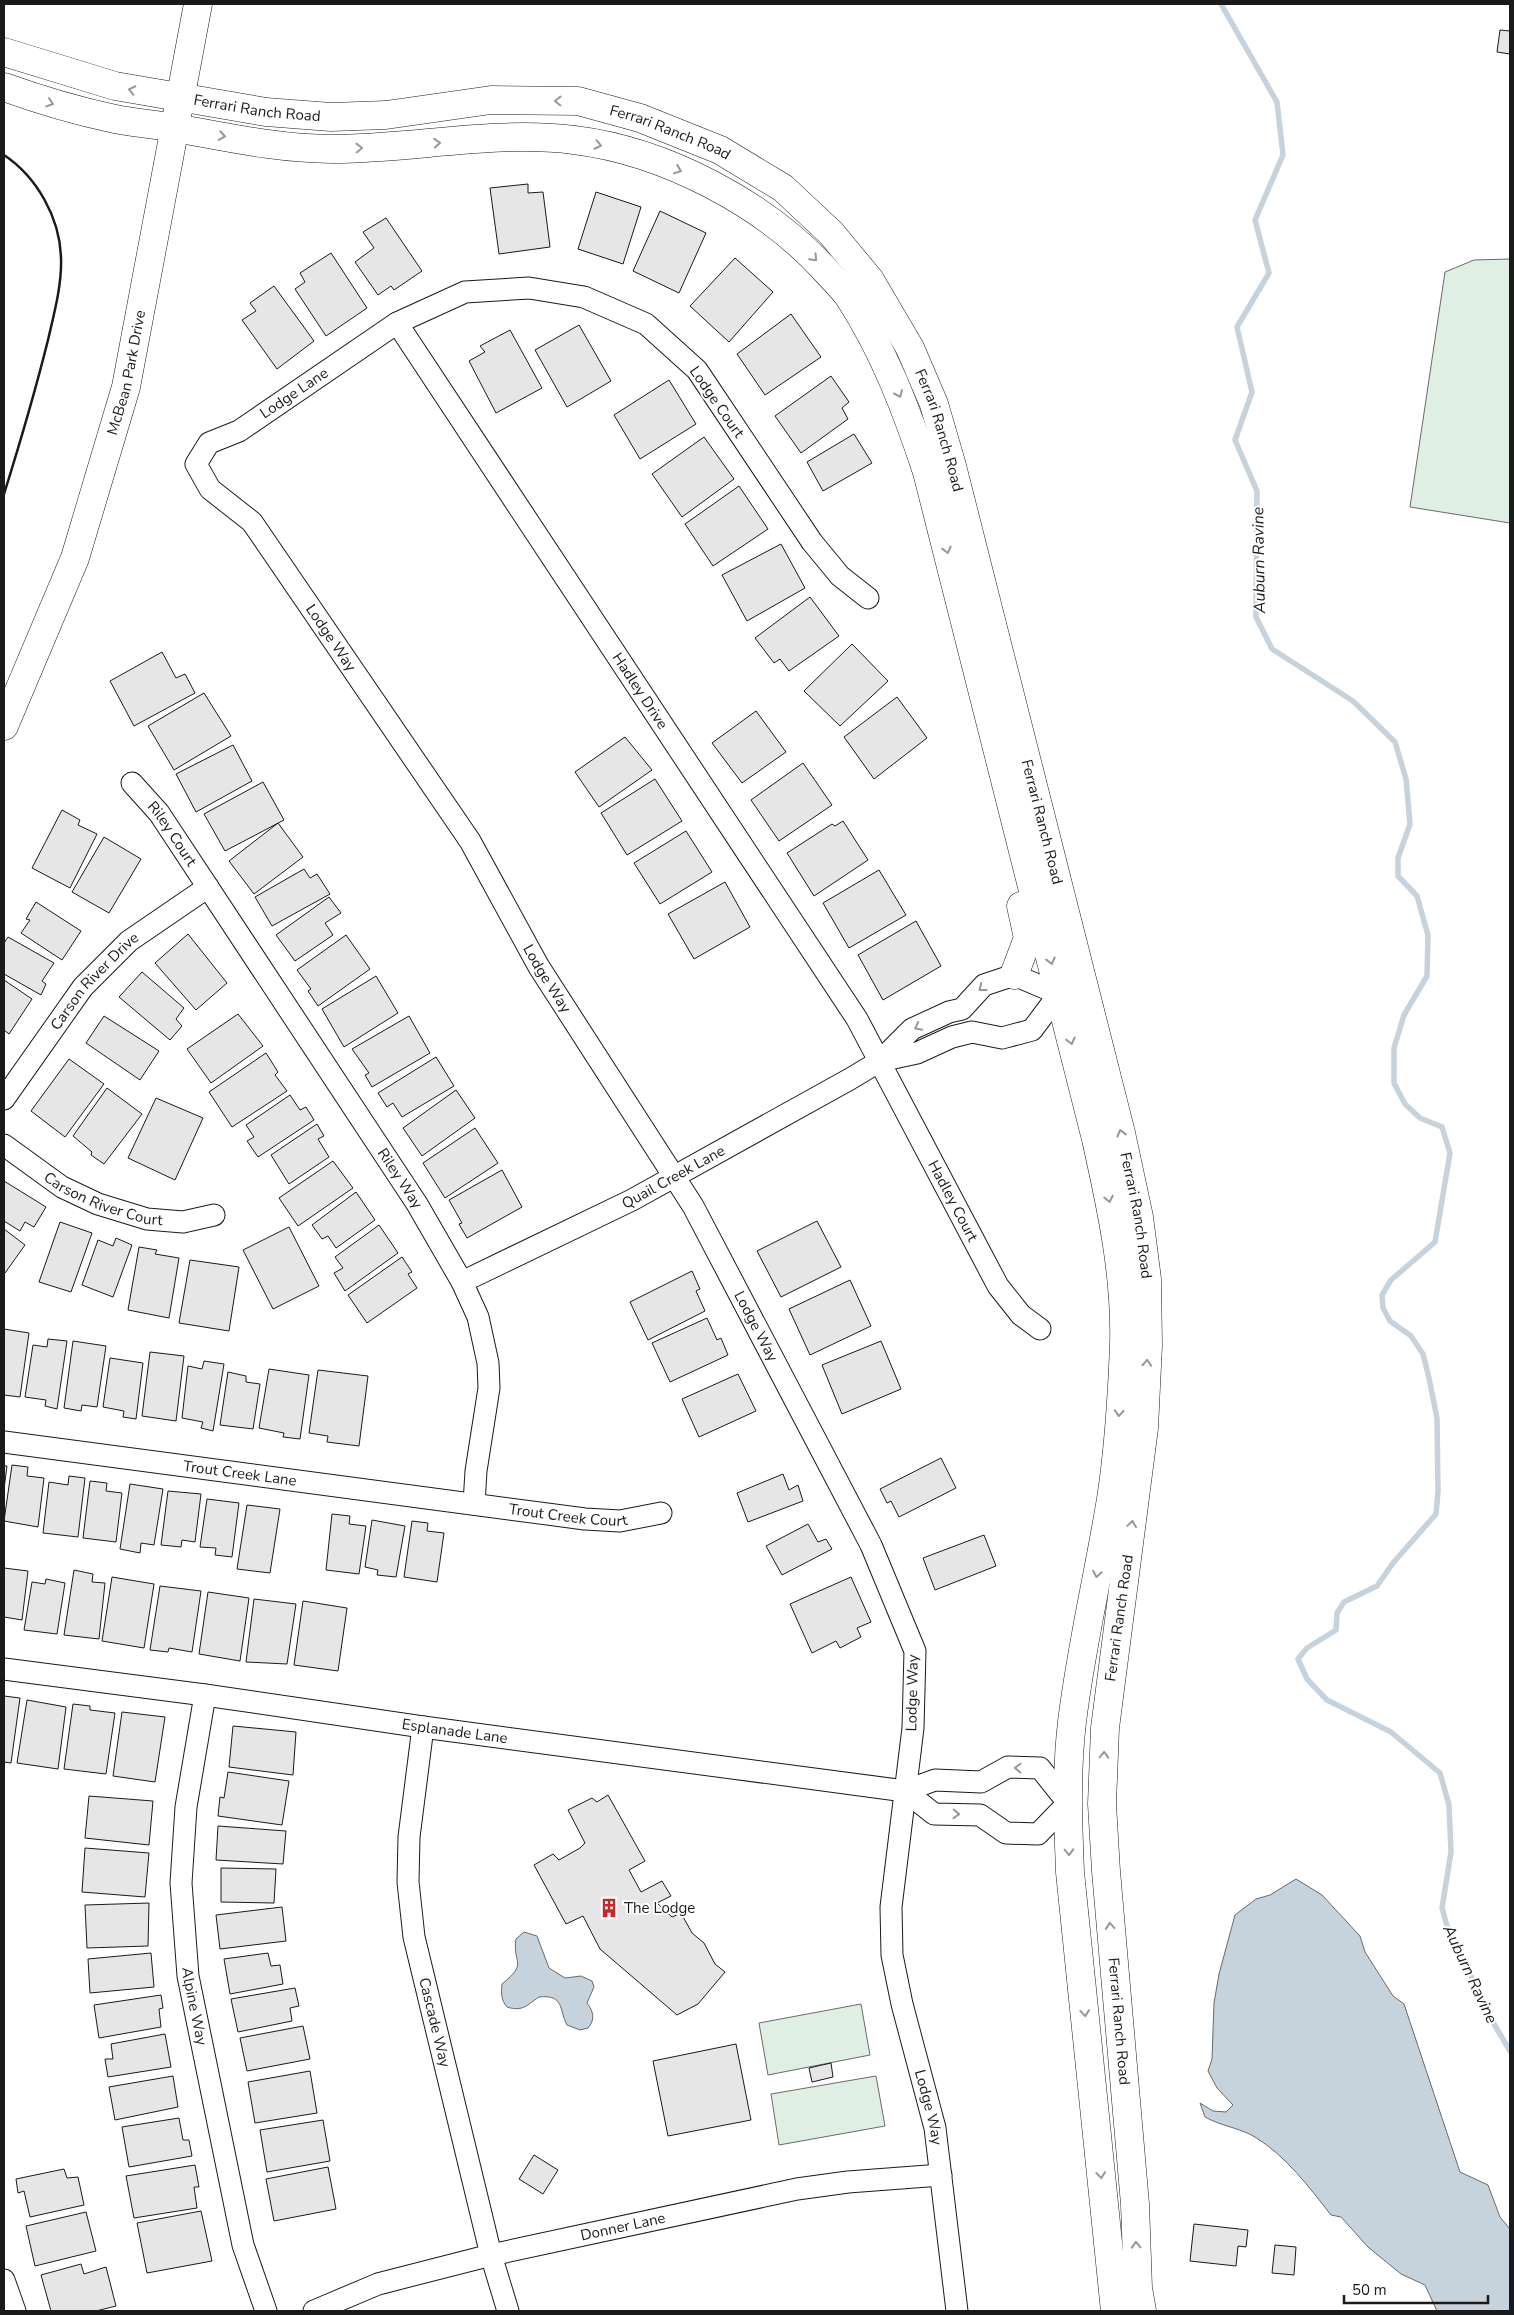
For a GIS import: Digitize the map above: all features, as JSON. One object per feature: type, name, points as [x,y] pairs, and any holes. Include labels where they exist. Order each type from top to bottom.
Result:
[{"type":"main road","name":"McBean Park Drive","points":[[4,726],[75,558],[112,440],[126,387],[198,4]]},
{"type":"main road","name":"Ferrari Ranch Road","points":[[4,52],[115,86],[266,112],[331,117],[386,115],[491,100],[578,102],[640,118],[720,150],[783,188],[831,233],[870,280],[910,348],[934,404],[952,466],[1072,990],[1096,1140],[1113,1221],[1121,1282],[1124,1343],[1111,1497],[1079,1671],[1072,1724],[1068,1803],[1070,1872],[1115,2311]]},
{"type":"main road","name":"Ferrari Ranch Road","points":[[4,88],[54,105],[106,117],[261,143],[330,149],[388,148],[497,138],[574,140],[633,153],[707,182],[759,212],[809,252],[848,296],[885,361],[908,414],[927,472],[987,710],[1072,990],[1131,1174],[1139,1217],[1147,1288],[1148,1345],[1144,1428],[1105,1728],[1102,1804],[1106,1871],[1135,2204],[1140,2299]]},
{"type":"main road","points":[[987,710],[1001,825],[1028,938],[1014,975]]},
{"type":"main road","points":[[1068,1803],[1102,1804]]},
{"type":"main road","points":[[1107,2240],[1125,2278],[1140,2299]]},
{"type":"street","name":"Lodge Court","points":[[397,323],[464,292],[529,288],[584,297],[646,324],[697,370],[812,542],[840,576],[868,598]]},
{"type":"street","name":"Lodge Lane","points":[[196,464],[209,443],[239,431],[397,323]]},
{"type":"street","name":"Hadley Drive","points":[[397,323],[857,1019],[880,1061]]},
{"type":"street","name":"Lodge Way","points":[[196,464],[210,489],[252,522],[470,841],[539,967],[693,1206],[871,1546],[915,1651],[913,1728],[891,1907],[892,1955],[902,2004],[935,2128],[957,2311]]},
{"type":"street","name":"Riley Court","points":[[132,784],[159,813],[208,887]]},
{"type":"street","name":"Carson River Drive","points":[[4,1099],[84,987],[129,941],[208,887]]},
{"type":"street","name":"Riley Way","points":[[208,887],[417,1204],[462,1282],[478,1317],[488,1363],[490,1388],[476,1471],[474,1504]]},
{"type":"street","points":[[880,1061],[912,1029],[962,1008],[984,985],[1014,975],[1072,990]]},
{"type":"street","points":[[880,1061],[917,1054],[952,1037],[972,1032],[1002,1038],[1032,1030],[1072,990]]},
{"type":"street","points":[[962,1008],[972,1032]]},
{"type":"street","name":"Quail Creek Lane","points":[[462,1282],[632,1200],[880,1061]]},
{"type":"street","name":"Hadley Court","points":[[880,1061],[998,1286],[1021,1315],[1040,1329]]},
{"type":"street","name":"Carson River Court","points":[[4,1146],[62,1187],[98,1204],[147,1219],[183,1222],[214,1215]]},
{"type":"street","name":"Trout Creek Lane","points":[[4,1442],[474,1504]]},
{"type":"street","name":"Trout Creek Court","points":[[474,1504],[585,1519],[620,1521],[661,1513]]},
{"type":"street","name":"Esplanade Lane","points":[[4,1670],[205,1695],[424,1727],[905,1791],[936,1780],[981,1782]]},
{"type":"street","name":"Alpine Way","points":[[205,1695],[186,1807],[181,1883],[188,1976],[243,2244],[266,2311]]},
{"type":"street","name":"Cascade Way","points":[[424,1727],[409,1837],[408,1882],[414,1937],[491,2255],[508,2311]]},
{"type":"street","points":[[905,1791],[934,1814],[980,1815],[1006,1833],[1038,1834],[1068,1803],[1040,1768],[1008,1767],[981,1782],[980,1815]]},
{"type":"street","name":"Donner Lane","points":[[314,2311],[378,2284],[491,2255],[797,2189],[848,2182],[941,2175]]},
{"type":"street","points":[[4,2280],[15,2311]]},
{"type":"green space","points":[[1510,259],[1510,523],[1410,507],[1445,272],[1474,260]]},
{"type":"green space","points":[[861,2004],[870,2055],[768,2075],[759,2023]]},
{"type":"green space","points":[[876,2076],[885,2126],[779,2145],[771,2094]]},
{"type":"shaded area","points":[[1296,1879],[1322,1895],[1360,1936],[1365,1952],[1393,1996],[1404,2004],[1460,2172],[1488,2185],[1500,2217],[1510,2229],[1510,2311],[1437,2311],[1425,2285],[1401,2274],[1368,2247],[1341,2217],[1331,2215],[1277,2153],[1249,2134],[1205,2117],[1200,2103],[1213,2111],[1226,2112],[1233,2105],[1217,2088],[1208,2071],[1212,2059],[1214,2003],[1219,1974],[1235,1915],[1256,1899],[1270,1895]]},
{"type":"shaded area","points":[[524,1932],[537,1936],[549,1968],[565,1978],[581,1976],[592,1981],[594,1987],[587,2003],[593,2019],[588,2028],[580,2030],[567,2025],[560,2005],[553,1998],[539,1997],[524,2007],[517,2009],[507,2007],[505,2004],[502,1996],[502,1984],[517,1967],[516,1939]]},
{"type":"building","points":[[1500,30],[1510,31],[1510,54],[1497,52]]},
{"type":"building","points":[[528,184],[528,193],[543,192],[550,247],[499,254],[490,188]]},
{"type":"building","points":[[596,192],[641,207],[623,264],[578,249]]},
{"type":"building","points":[[660,211],[706,233],[679,293],[633,271]]},
{"type":"building","points":[[386,218],[422,271],[394,290],[391,286],[378,295],[355,262],[374,248],[363,232]]},
{"type":"building","points":[[331,253],[367,308],[326,336],[295,289],[305,282],[300,273]]},
{"type":"building","points":[[735,258],[773,292],[729,342],[690,306]]},
{"type":"building","points":[[274,286],[314,341],[277,369],[242,320],[256,311],[250,303]]},
{"type":"building","points":[[791,314],[821,357],[765,395],[737,354]]},
{"type":"building","points":[[579,325],[611,381],[567,407],[535,350]]},
{"type":"building","points":[[510,330],[542,388],[496,413],[469,361],[485,352],[480,346]]},
{"type":"building","points":[[831,376],[849,402],[842,408],[848,419],[801,453],[775,416]]},
{"type":"building","points":[[669,380],[696,424],[640,459],[614,415]]},
{"type":"building","points":[[854,434],[872,463],[823,491],[807,462]]},
{"type":"building","points":[[704,437],[734,479],[682,517],[652,474]]},
{"type":"building","points":[[739,486],[768,529],[713,566],[685,524]]},
{"type":"building","points":[[781,544],[805,588],[747,621],[722,575]]},
{"type":"building","points":[[810,597],[839,636],[789,671],[780,659],[774,663],[755,638]]},
{"type":"building","points":[[852,644],[888,681],[840,726],[804,691]]},
{"type":"building","points":[[162,652],[176,678],[185,674],[195,693],[134,726],[110,681]]},
{"type":"building","points":[[204,693],[231,736],[174,770],[148,726]]},
{"type":"building","points":[[897,697],[927,738],[874,779],[844,737]]},
{"type":"building","points":[[756,711],[786,752],[742,783],[712,743]]},
{"type":"building","points":[[625,737],[652,770],[599,807],[575,772]]},
{"type":"building","points":[[233,745],[252,781],[196,812],[176,774]]},
{"type":"building","points":[[803,763],[832,805],[779,841],[751,800]]},
{"type":"building","points":[[655,779],[682,821],[627,855],[601,813]]},
{"type":"building","points":[[263,782],[284,820],[225,851],[204,814]]},
{"type":"building","points":[[62,810],[80,820],[78,825],[97,834],[70,888],[32,868]]},
{"type":"building","points":[[843,821],[868,860],[814,896],[787,853],[832,824],[835,826]]},
{"type":"building","points":[[278,823],[303,857],[254,894],[229,861]]},
{"type":"building","points":[[686,831],[712,872],[660,904],[634,863]]},
{"type":"building","points":[[104,837],[141,859],[109,913],[72,892]]},
{"type":"building","points":[[304,869],[310,878],[317,874],[330,894],[272,926],[255,897]]},
{"type":"building","points":[[879,870],[906,915],[849,948],[823,903]]},
{"type":"building","points":[[725,882],[750,927],[694,959],[668,914]]},
{"type":"building","points":[[329,897],[341,913],[325,923],[333,935],[295,961],[276,935]]},
{"type":"building","points":[[36,902],[81,931],[62,960],[21,933],[30,920],[26,919]]},
{"type":"building","points":[[916,921],[941,966],[883,1000],[858,955]]},
{"type":"building","points":[[188,934],[227,983],[196,1010],[155,963]]},
{"type":"building","points":[[346,935],[370,969],[318,1006],[308,991],[311,989],[297,970]]},
{"type":"building","points":[[8,937],[54,963],[42,981],[46,984],[41,995],[4,974],[4,943]]},
{"type":"building","points":[[142,972],[184,1008],[176,1019],[182,1026],[170,1040],[119,997]]},
{"type":"building","points":[[376,976],[398,1013],[344,1047],[322,1009]]},
{"type":"building","points":[[4,980],[32,999],[9,1034],[4,1030]]},
{"type":"building","points":[[238,1014],[263,1046],[211,1083],[187,1049]]},
{"type":"building","points":[[104,1016],[159,1051],[140,1080],[86,1043]]},
{"type":"building","points":[[409,1016],[430,1053],[372,1087],[365,1075],[369,1073],[352,1049]]},
{"type":"building","points":[[266,1053],[278,1072],[275,1075],[287,1091],[232,1127],[209,1092]]},
{"type":"building","points":[[436,1057],[454,1086],[402,1117],[393,1103],[387,1107],[378,1093]]},
{"type":"building","points":[[69,1059],[104,1084],[65,1137],[31,1111]]},
{"type":"building","points":[[107,1088],[142,1114],[104,1164],[91,1155],[92,1152],[73,1136]]},
{"type":"building","points":[[456,1090],[475,1118],[422,1156],[403,1128]]},
{"type":"building","points":[[290,1095],[300,1110],[306,1107],[314,1120],[258,1157],[247,1141],[254,1137],[246,1125]]},
{"type":"building","points":[[156,1098],[203,1118],[175,1180],[128,1158]]},
{"type":"building","points":[[317,1124],[324,1136],[318,1139],[329,1157],[289,1184],[271,1155]]},
{"type":"building","points":[[475,1128],[498,1163],[445,1198],[423,1163]]},
{"type":"building","points":[[333,1161],[353,1188],[298,1226],[279,1198]]},
{"type":"building","points":[[502,1170],[522,1207],[467,1238],[459,1224],[462,1223],[449,1200]]},
{"type":"building","points":[[4,1181],[46,1207],[34,1227],[25,1222],[20,1231],[4,1221]]},
{"type":"building","points":[[356,1192],[375,1220],[336,1248],[328,1236],[322,1239],[312,1225]]},
{"type":"building","points":[[817,1221],[841,1267],[781,1297],[757,1251]]},
{"type":"building","points":[[60,1222],[92,1233],[71,1292],[39,1282]]},
{"type":"building","points":[[379,1225],[398,1253],[345,1291],[334,1273],[343,1268],[335,1257]]},
{"type":"building","points":[[289,1227],[319,1286],[273,1309],[243,1250]]},
{"type":"building","points":[[4,1229],[25,1245],[5,1273],[4,1272]]},
{"type":"building","points":[[116,1238],[132,1245],[113,1297],[82,1285],[98,1240],[113,1246]]},
{"type":"building","points":[[139,1247],[157,1250],[155,1254],[179,1258],[169,1318],[128,1310]]},
{"type":"building","points":[[402,1257],[412,1272],[408,1274],[417,1288],[367,1323],[348,1295]]},
{"type":"building","points":[[190,1260],[239,1267],[229,1331],[179,1323]]},
{"type":"building","points":[[692,1271],[700,1289],[696,1291],[705,1311],[648,1340],[630,1302]]},
{"type":"building","points":[[850,1280],[871,1326],[810,1355],[789,1309]]},
{"type":"building","points":[[707,1318],[717,1340],[721,1338],[728,1355],[670,1382],[652,1343]]},
{"type":"building","points":[[4,1329],[29,1333],[20,1397],[4,1395]]},
{"type":"building","points":[[48,1339],[67,1341],[57,1409],[45,1406],[46,1400],[25,1397],[33,1345],[47,1347]]},
{"type":"building","points":[[73,1341],[106,1346],[97,1407],[82,1405],[81,1411],[64,1408]]},
{"type":"building","points":[[881,1341],[901,1389],[842,1414],[822,1365]]},
{"type":"building","points":[[150,1352],[184,1356],[176,1421],[142,1416]]},
{"type":"building","points":[[110,1358],[143,1363],[136,1419],[123,1417],[124,1411],[103,1407]]},
{"type":"building","points":[[204,1361],[224,1364],[213,1431],[201,1428],[203,1422],[182,1418],[188,1366],[202,1369]]},
{"type":"building","points":[[269,1369],[309,1375],[300,1439],[283,1437],[284,1433],[259,1428]]},
{"type":"building","points":[[318,1370],[368,1376],[359,1446],[327,1442],[328,1436],[309,1433]]},
{"type":"building","points":[[228,1372],[246,1376],[246,1382],[260,1384],[253,1429],[220,1425]]},
{"type":"building","points":[[738,1374],[756,1411],[699,1437],[682,1399]]},
{"type":"building","points":[[941,1458],[956,1488],[899,1517],[891,1501],[887,1503],[880,1489]]},
{"type":"building","points":[[12,1465],[28,1467],[27,1476],[44,1478],[38,1527],[4,1521]]},
{"type":"building","points":[[4,1466],[7,1466],[4,1489]]},
{"type":"building","points":[[783,1474],[789,1490],[798,1485],[803,1501],[748,1522],[737,1493]]},
{"type":"building","points":[[69,1476],[85,1478],[78,1537],[43,1533],[49,1482],[68,1485]]},
{"type":"building","points":[[90,1481],[107,1483],[106,1491],[122,1493],[116,1542],[83,1538]]},
{"type":"building","points":[[130,1484],[163,1489],[154,1545],[141,1543],[140,1553],[120,1549]]},
{"type":"building","points":[[168,1491],[201,1494],[195,1542],[182,1540],[181,1547],[161,1545]]},
{"type":"building","points":[[207,1499],[239,1503],[232,1557],[215,1555],[216,1548],[200,1547]]},
{"type":"building","points":[[247,1505],[280,1509],[270,1573],[237,1569]]},
{"type":"building","points":[[332,1514],[350,1516],[349,1524],[366,1526],[359,1574],[326,1570]]},
{"type":"building","points":[[372,1520],[405,1526],[396,1577],[377,1575],[378,1570],[365,1567]]},
{"type":"building","points":[[412,1521],[428,1523],[427,1531],[444,1533],[437,1582],[404,1577]]},
{"type":"building","points":[[808,1524],[818,1542],[826,1539],[832,1549],[782,1575],[766,1546]]},
{"type":"building","points":[[984,1535],[996,1566],[935,1590],[923,1558]]},
{"type":"building","points":[[4,1568],[28,1571],[22,1620],[4,1617]]},
{"type":"building","points":[[74,1570],[93,1574],[92,1582],[105,1583],[99,1639],[64,1635]]},
{"type":"building","points":[[112,1577],[154,1584],[144,1648],[102,1641]]},
{"type":"building","points":[[851,1577],[871,1622],[857,1628],[861,1637],[840,1648],[836,1641],[812,1653],[790,1604]]},
{"type":"building","points":[[46,1579],[65,1583],[57,1634],[24,1630],[32,1582],[45,1584]]},
{"type":"building","points":[[160,1586],[201,1591],[192,1652],[169,1648],[168,1652],[150,1650]]},
{"type":"building","points":[[208,1592],[249,1598],[240,1661],[199,1654]]},
{"type":"building","points":[[254,1599],[296,1604],[287,1664],[246,1662]]},
{"type":"building","points":[[303,1601],[347,1608],[338,1671],[294,1665]]},
{"type":"building","points":[[4,1696],[20,1698],[11,1763],[4,1762]]},
{"type":"building","points":[[27,1700],[66,1707],[58,1769],[17,1763]]},
{"type":"building","points":[[73,1704],[90,1706],[90,1710],[115,1713],[106,1774],[64,1769]]},
{"type":"building","points":[[122,1712],[165,1717],[155,1782],[113,1776]]},
{"type":"building","points":[[233,1726],[296,1732],[293,1775],[229,1767]]},
{"type":"building","points":[[228,1772],[289,1781],[282,1825],[218,1816],[220,1797],[224,1798]]},
{"type":"building","name":"The Lodge","points":[[608,1795],[645,1861],[629,1870],[641,1892],[662,1881],[671,1896],[657,1903],[672,1917],[681,1913],[692,1933],[704,1943],[715,1964],[725,1972],[698,2004],[677,2015],[600,1949],[583,1916],[566,1924],[534,1865],[553,1854],[559,1860],[580,1848],[585,1843],[568,1810],[592,1798],[597,1802]]},
{"type":"building","points":[[89,1796],[153,1801],[149,1845],[85,1838]]},
{"type":"building","points":[[218,1826],[286,1831],[283,1864],[216,1860]]},
{"type":"building","points":[[85,1848],[149,1853],[145,1897],[82,1892]]},
{"type":"building","points":[[221,1868],[276,1869],[274,1903],[221,1902]]},
{"type":"building","points":[[149,1903],[148,1946],[87,1948],[85,1905]]},
{"type":"building","points":[[282,1907],[286,1941],[220,1949],[216,1915]]},
{"type":"building","points":[[151,1953],[154,1987],[90,1993],[88,1959]]},
{"type":"building","points":[[268,1953],[271,1966],[280,1965],[283,1984],[230,1994],[224,1959]]},
{"type":"building","points":[[295,1988],[299,2006],[290,2008],[292,2021],[238,2032],[231,1999]]},
{"type":"building","points":[[161,1995],[163,2008],[159,2009],[161,2027],[99,2038],[94,2005]]},
{"type":"building","points":[[303,2026],[310,2059],[247,2071],[240,2038]]},
{"type":"building","points":[[165,2034],[171,2067],[108,2077],[105,2059],[113,2059],[111,2044]]},
{"type":"building","points":[[736,2044],[751,2120],[668,2136],[653,2061]]},
{"type":"building","points":[[831,2063],[833,2077],[812,2082],[809,2068]]},
{"type":"building","points":[[310,2071],[317,2113],[255,2123],[248,2082]]},
{"type":"building","points":[[173,2076],[178,2107],[115,2120],[109,2087]]},
{"type":"building","points":[[179,2118],[183,2140],[189,2140],[192,2156],[129,2167],[122,2127]]},
{"type":"building","points":[[323,2120],[330,2161],[267,2172],[260,2130]]},
{"type":"building","points":[[534,2155],[558,2170],[543,2194],[519,2179]]},
{"type":"building","points":[[195,2165],[199,2187],[194,2187],[197,2208],[134,2218],[126,2176]]},
{"type":"building","points":[[328,2167],[336,2209],[274,2221],[266,2179]]},
{"type":"building","points":[[64,2169],[67,2178],[78,2177],[84,2205],[30,2217],[24,2191],[18,2193],[16,2179]]},
{"type":"building","points":[[201,2211],[212,2261],[147,2273],[137,2223]]},
{"type":"building","points":[[86,2212],[96,2251],[35,2266],[26,2226]]},
{"type":"building","points":[[1194,2224],[1248,2230],[1246,2247],[1238,2246],[1236,2266],[1190,2261]]},
{"type":"building","points":[[1275,2245],[1296,2247],[1294,2275],[1272,2273]]},
{"type":"building","points":[[81,2264],[84,2274],[106,2267],[116,2306],[96,2311],[51,2311],[41,2275]]},
{"type":"waterway","name":"Auburn Ravine","points":[[1221,4],[1277,102],[1283,155],[1255,220],[1269,273],[1237,327],[1252,392],[1235,440],[1257,491],[1256,617],[1272,649],[1353,701],[1395,742],[1406,779],[1410,824],[1398,858],[1398,876],[1417,896],[1428,935],[1427,976],[1404,1015],[1394,1048],[1394,1083],[1405,1104],[1420,1118],[1442,1127],[1450,1153],[1435,1242],[1391,1280],[1382,1295],[1383,1308],[1390,1321],[1411,1336],[1423,1354],[1429,1378],[1437,1418],[1438,1491],[1436,1514],[1393,1563],[1377,1586],[1344,1602],[1337,1613],[1336,1630],[1307,1648],[1298,1659],[1307,1679],[1327,1700],[1391,1732],[1440,1773],[1449,1805],[1451,1852],[1442,1908],[1447,1926],[1494,2024],[1510,2051]]},
{"type":"wall","points":[[4,155],[27,175],[44,200],[56,228],[61,258],[59,289],[48,340],[4,494]]},
{"type":"place","name":"The Lodge","points":[[609,1908]]}]
